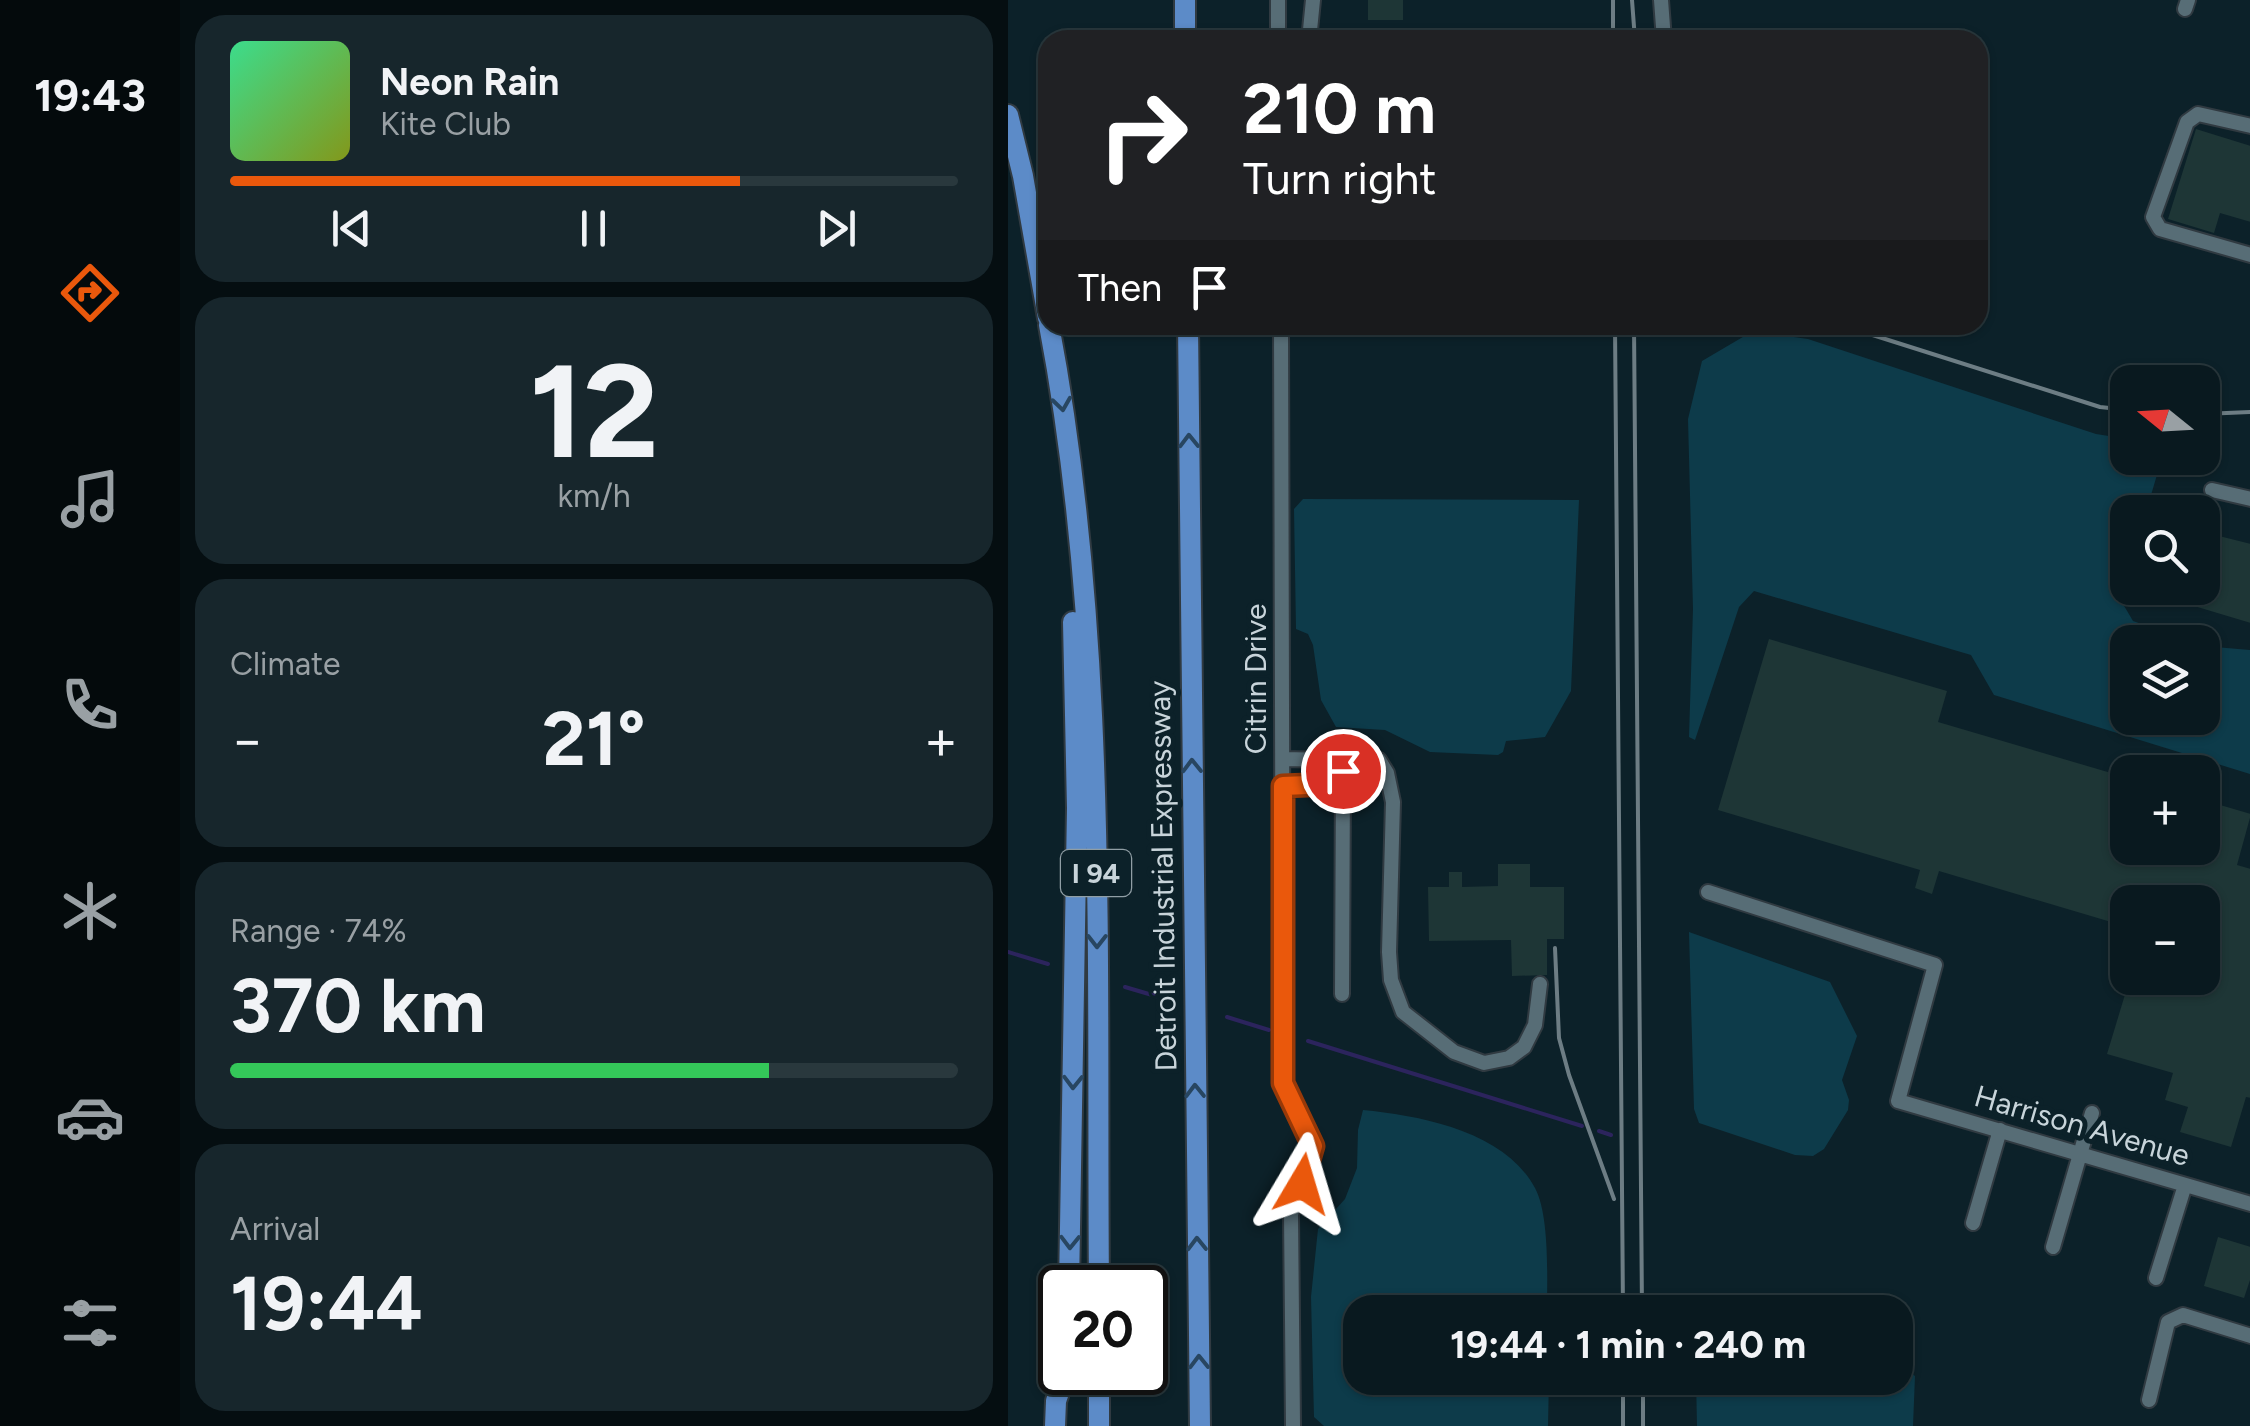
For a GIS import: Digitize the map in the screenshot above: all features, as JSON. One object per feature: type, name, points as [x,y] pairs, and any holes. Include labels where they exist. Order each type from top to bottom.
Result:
[{"type":"highway","points":[[1185,0],[1185,30]]},
{"type":"highway","name":"I 94","points":[[1008,115],[1038,226]]},
{"type":"highway","name":"I 94","points":[[1051,335],[1070,460],[1090,670],[1097,897],[1098,1265]]},
{"type":"highway","name":"Detroit Industrial Expressway","points":[[1188,335],[1200,1426]]},
{"type":"highway","points":[[1069,1265],[1077,808],[1070,460]]},
{"type":"highway","points":[[1054,1426],[1058,1395]]},
{"type":"highway","points":[[1067,1395],[1068,1426]]},
{"type":"highway","points":[[1099,1395],[1100,1426]]},
{"type":"street","points":[[1278,0],[1278,30]]},
{"type":"street","points":[[1310,30],[1313,0]]},
{"type":"street","points":[[1661,0],[1663,30]]},
{"type":"street","points":[[2250,126],[2198,114],[2186,122],[2153,217],[2160,229],[2250,255]]},
{"type":"street","name":"Citrin Drive","points":[[1281,335],[1283,1083],[1313,1146],[1291,1214],[1292,1426]]},
{"type":"street","points":[[2212,490],[2250,498]]},
{"type":"street","points":[[1283,759],[1330,760],[1343,771]]},
{"type":"street","points":[[1342,994],[1343,771],[1347,760],[1379,760],[1394,802],[1390,980],[1403,1012],[1454,1052],[1484,1063],[1508,1058],[1524,1046],[1535,1025],[1540,984]]},
{"type":"street","points":[[1283,786],[1332,784],[1343,771]]},
{"type":"street","name":"Harrison Avenue","points":[[1708,892],[1936,965],[1898,1101],[2250,1204]]},
{"type":"street","points":[[2053,1247],[2092,1114]]},
{"type":"street","points":[[1973,1223],[2000,1130]]},
{"type":"street","points":[[2156,1278],[2185,1184]]},
{"type":"street","points":[[2149,1400],[2168,1322],[2183,1315],[2250,1336]]},
{"type":"shaded area","points":[[1746,335],[1780,335],[1808,339],[2110,436],[2110,475],[2157,475],[2151,495],[2110,495],[2110,605],[2124,605],[2133,621],[2144,625],[2110,625],[2110,731],[1994,695],[1971,655],[1754,591],[1739,607],[1695,740],[1689,737],[1693,609],[1688,419],[1702,361]]},
{"type":"shaded area","points":[[1303,499],[1579,500],[1571,691],[1545,737],[1506,741],[1498,755],[1430,752],[1385,730],[1336,727],[1321,700],[1313,645],[1308,634],[1296,629],[1294,509]]},
{"type":"shaded area","points":[[2220,647],[2250,650],[2250,774],[2220,765],[2220,755],[2188,755],[2124,735],[2220,735]]},
{"type":"shaded area","points":[[1689,932],[1830,982],[1857,1036],[1842,1080],[1848,1110],[1824,1149],[1813,1156],[1795,1155],[1699,1123],[1694,1109]]},
{"type":"shaded area","points":[[1363,1110],[1410,1117],[1460,1130],[1503,1153],[1521,1169],[1540,1200],[1547,1248],[1547,1295],[1343,1295],[1343,1395],[1549,1395],[1548,1426],[1324,1426],[1314,1417],[1311,1297],[1318,1229],[1345,1199],[1357,1168]]},
{"type":"shaded area","points":[[1915,1376],[1913,1426],[1697,1426],[1696,1395],[1913,1395]]},
{"type":"building","points":[[1368,0],[1403,0],[1403,20],[1368,20]]},
{"type":"building","points":[[2196,129],[2251,146],[2251,222],[2220,213],[2214,233],[2168,219]]},
{"type":"building","points":[[2220,536],[2251,544],[2251,623],[2191,605],[2220,605]]},
{"type":"building","points":[[1769,639],[1947,691],[1938,722],[2110,773],[2110,865],[2220,865],[2220,805],[2251,814],[2237,865],[2251,869],[2251,1098],[2246,1097],[2231,1147],[2180,1132],[2188,1107],[2165,1100],[2173,1073],[2107,1054],[2125,995],[2220,995],[2220,885],[2110,885],[2110,922],[1939,871],[1932,894],[1915,888],[1920,870],[1718,810]]},
{"type":"building","points":[[1498,864],[1530,864],[1530,887],[1564,887],[1564,939],[1547,939],[1547,975],[1512,976],[1511,940],[1429,941],[1428,887],[1449,887],[1449,872],[1462,872],[1462,887],[1498,886]]},
{"type":"building","points":[[2218,1237],[2251,1247],[2251,1277],[2244,1298],[2204,1286]]},
{"type":"waterway","points":[[1008,952],[1048,964]]},
{"type":"waterway","points":[[1125,987],[1159,997]]},
{"type":"waterway","points":[[1227,1017],[1269,1030]]},
{"type":"waterway","points":[[1308,1041],[1582,1126]]},
{"type":"waterway","points":[[1599,1131],[1611,1135]]},
{"type":"railway","points":[[1613,0],[1613,30]]},
{"type":"railway","points":[[1632,0],[1634,30]]},
{"type":"railway","points":[[1615,335],[1623,1295]]},
{"type":"railway","points":[[1634,335],[1642,1295]]},
{"type":"railway","points":[[1873,335],[2110,408]]},
{"type":"railway","points":[[2220,413],[2251,412]]},
{"type":"railway","points":[[1555,948],[1559,1038],[1614,1199]]},
{"type":"railway","points":[[1623,1395],[1623,1426]]},
{"type":"railway","points":[[1643,1395],[1643,1426]]},
{"type":"route","points":[[1302,1184],[1313,1146],[1283,1083],[1283,786],[1332,784],[1343,771]]}]
